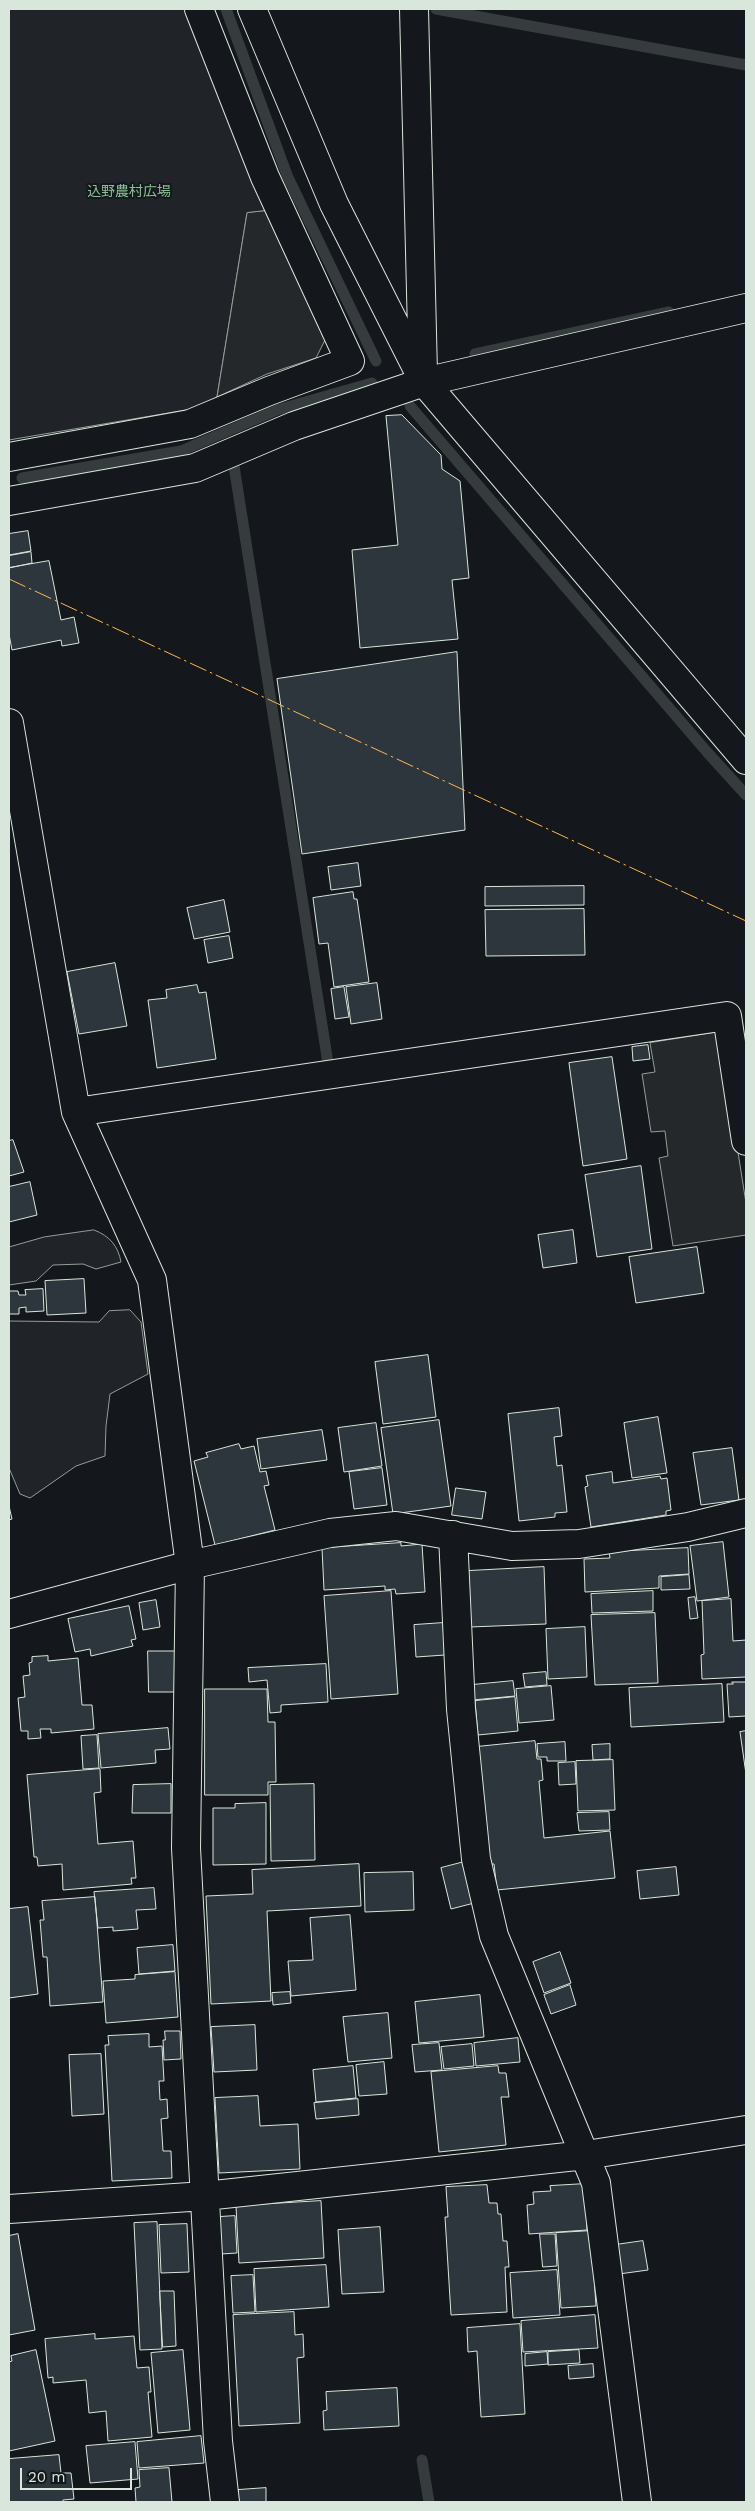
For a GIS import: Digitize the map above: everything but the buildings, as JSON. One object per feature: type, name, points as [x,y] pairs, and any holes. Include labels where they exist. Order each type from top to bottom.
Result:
[{"type":"street","points":[[9,457],[190,424],[269,391],[350,361],[265,177],[199,9]]},
{"type":"street","points":[[252,9],[334,204],[424,382],[746,760]]},
{"type":"street","points":[[414,9],[424,382]]},
{"type":"street","points":[[9,502],[195,468],[294,426],[424,382],[746,308]]},
{"type":"street","points":[[9,723],[76,1112],[152,1280],[190,1565],[186,1848],[218,2441],[225,2502]]},
{"type":"street","points":[[76,1112],[727,1016],[746,1141]]},
{"type":"street","points":[[9,1614],[190,1565],[330,1533],[396,1526],[512,1546],[579,1544],[688,1528],[746,1513]]},
{"type":"street","points":[[453,1535],[461,1708],[476,1859],[494,1936],[596,2183],[637,2502]]},
{"type":"street","points":[[9,2209],[205,2196],[586,2155],[746,2130]]},
{"type":"green space","name":"込野農村広場","points":[[9,9],[190,9],[265,211],[247,213],[217,397],[192,409],[9,440]]},
{"type":"green space","points":[[94,1230],[105,1235],[112,1242],[118,1251],[121,1262],[96,1269],[83,1264],[53,1265],[36,1281],[9,1285],[9,1247],[44,1237]]},
{"type":"green space","points":[[130,1310],[141,1322],[148,1374],[110,1394],[105,1456],[76,1466],[30,1498],[20,1494],[9,1468],[9,1321],[99,1322],[109,1311]]},
{"type":"shaded area","points":[[265,211],[325,340],[316,358],[267,374],[217,397],[247,213]]},
{"type":"shaded area","points":[[719,1032],[746,1203],[746,1235],[673,1246],[659,1158],[668,1156],[665,1131],[651,1132],[642,1074],[655,1072],[650,1043]]},
{"type":"waterway","points":[[226,9],[287,175],[376,361]]},
{"type":"waterway","points":[[436,9],[746,65]]},
{"type":"waterway","points":[[475,354],[669,312]]},
{"type":"waterway","points":[[22,478],[181,451],[277,410],[372,383]]},
{"type":"waterway","points":[[410,406],[746,795]]},
{"type":"waterway","points":[[234,466],[328,1063]]},
{"type":"waterway","points":[[422,2460],[429,2502]]},
{"type":"power","points":[[9,579],[746,921]]}]
